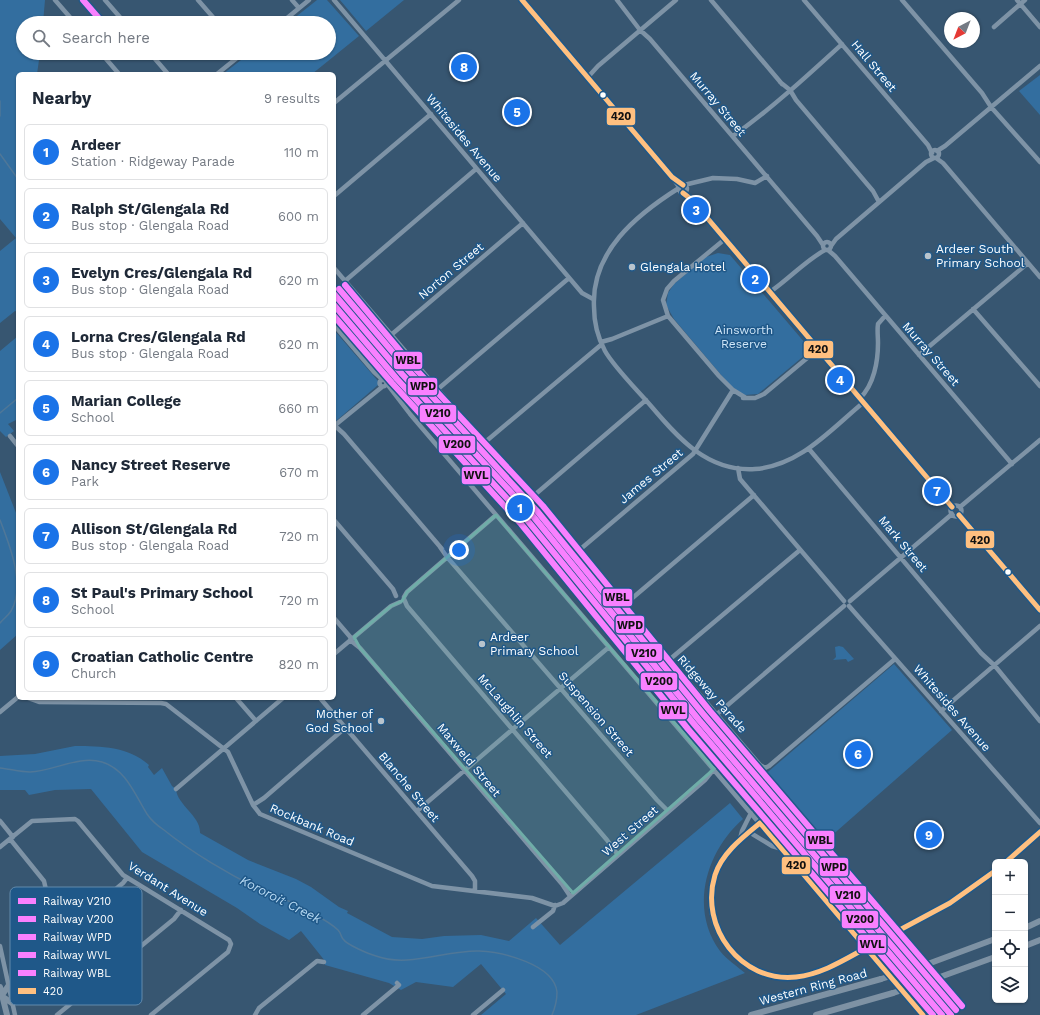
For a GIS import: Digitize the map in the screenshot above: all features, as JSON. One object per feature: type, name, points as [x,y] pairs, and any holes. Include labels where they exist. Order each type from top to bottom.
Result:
[{"type":"highway","points":[[1028,927],[1040,921]]},
{"type":"highway","name":"Western Ring Road","points":[[751,1015],[882,980],[992,940]]},
{"type":"highway","points":[[1028,945],[1040,940]]},
{"type":"highway","points":[[816,1015],[893,993],[992,959]]},
{"type":"highway","points":[[2,996],[9,985]]},
{"type":"highway","points":[[0,987],[6,1015]]},
{"type":"highway","points":[[2,996],[10,1002]]},
{"type":"street","points":[[55,0],[69,16]]},
{"type":"street","points":[[105,0],[118,16]]},
{"type":"street","points":[[198,0],[212,16]]},
{"type":"street","points":[[292,0],[299,8]]},
{"type":"street","points":[[289,16],[309,0]]},
{"type":"street","name":"Whitesides Avenue","points":[[334,0],[584,296],[594,299]]},
{"type":"street","points":[[336,101],[384,60],[459,0]]},
{"type":"street","points":[[522,0],[952,507],[952,514]]},
{"type":"street","name":"Murray Street","points":[[617,0],[1012,464]]},
{"type":"street","points":[[587,75],[676,0]]},
{"type":"street","points":[[711,0],[881,200]]},
{"type":"street","name":"Hall Street","points":[[804,0],[1040,277]]},
{"type":"street","points":[[902,0],[1040,162]]},
{"type":"street","points":[[994,27],[1019,2],[1025,0]]},
{"type":"street","points":[[1019,2],[1040,27]]},
{"type":"street","points":[[734,138],[843,45]]},
{"type":"street","points":[[107,60],[117,72]]},
{"type":"street","points":[[156,60],[166,72]]},
{"type":"street","points":[[219,72],[234,60]]},
{"type":"street","points":[[771,294],[1040,66]]},
{"type":"street","points":[[336,194],[431,114]]},
{"type":"street","points":[[345,281],[476,169]]},
{"type":"street","points":[[767,176],[755,183],[724,178],[706,179],[695,182],[683,189],[669,194],[629,227],[612,245],[599,269],[594,299],[595,318],[603,345],[677,437],[694,452],[717,463],[738,468],[755,469],[780,464],[809,449],[864,402]]},
{"type":"street","name":"Norton Street","points":[[391,335],[523,223]]},
{"type":"street","points":[[726,239],[674,281],[667,289],[663,300],[668,316],[732,392],[746,398],[755,398],[764,394],[818,348]]},
{"type":"street","points":[[919,355],[1028,263]]},
{"type":"street","name":"Ridgeway Parade","points":[[336,270],[760,765],[765,768],[895,659]]},
{"type":"street","points":[[438,389],[569,278]]},
{"type":"street","name":"Whitesides Avenue","points":[[579,289],[586,294],[594,294]]},
{"type":"street","points":[[973,309],[1040,386]]},
{"type":"street","points":[[484,443],[592,352],[612,339],[668,316]]},
{"type":"street","points":[[860,398],[866,392],[874,372],[878,348],[878,326],[886,317]]},
{"type":"street","points":[[336,328],[923,1015]]},
{"type":"street","points":[[336,423],[383,384]]},
{"type":"street","name":"James Street","points":[[576,552],[694,452],[732,392]]},
{"type":"street","points":[[531,498],[646,400]]},
{"type":"street","name":"Suspension Street","points":[[336,425],[667,812]]},
{"type":"street","points":[[10,436],[16,444]]},
{"type":"street","points":[[952,507],[960,507],[1040,440]]},
{"type":"street","name":"Mark Street","points":[[809,449],[1040,721]]},
{"type":"street","name":"Whitesides Avenue","points":[[738,468],[740,479],[800,550],[1040,823]]},
{"type":"street","points":[[623,606],[754,495]]},
{"type":"street","points":[[959,515],[961,512],[960,507]]},
{"type":"street","points":[[716,715],[952,514]]},
{"type":"street","points":[[952,514],[956,516],[959,515],[1040,610]]},
{"type":"street","points":[[336,652],[496,515]]},
{"type":"street","points":[[336,522],[400,598]]},
{"type":"street","points":[[669,660],[800,550]]},
{"type":"street","name":"McLaughlin Street","points":[[400,598],[619,853]]},
{"type":"street","name":"Maxweld Street","points":[[336,620],[570,895]]},
{"type":"street","points":[[941,711],[1039,628]]},
{"type":"street","points":[[416,812],[609,647]]},
{"type":"street","points":[[0,712],[16,699]]},
{"type":"street","name":"Rockbank Road","points":[[33,700],[163,703],[228,752],[254,807],[266,817],[432,886],[544,899],[555,905]]},
{"type":"street","points":[[238,700],[256,721]]},
{"type":"street","points":[[176,789],[281,700]]},
{"type":"street","name":"Blanche Street","points":[[322,700],[472,876],[475,881],[475,892]]},
{"type":"street","points":[[254,807],[345,728]]},
{"type":"street","name":"West Street","points":[[533,927],[553,911],[555,905],[570,895],[715,771]]},
{"type":"street","points":[[740,840],[751,813]]},
{"type":"street","name":"Verdant Avenue","points":[[0,847],[32,821],[75,819],[127,878],[142,887]]},
{"type":"street","points":[[0,821],[44,881],[45,887]]},
{"type":"street","points":[[760,823],[740,840],[725,856],[715,875],[710,896],[713,920],[722,942],[732,953],[752,969],[765,974],[794,977],[821,970],[954,902],[992,873]]},
{"type":"street","points":[[749,832],[772,846],[782,849]]},
{"type":"street","points":[[1009,859],[1040,832]]},
{"type":"street","points":[[118,887],[127,878]]},
{"type":"street","name":"Verdant Avenue","points":[[142,887],[225,936],[231,944],[228,952],[151,1015]]},
{"type":"street","points":[[142,945],[174,919],[180,910]]},
{"type":"street","points":[[0,946],[10,991]]},
{"type":"street","points":[[255,1015],[259,1008],[317,961],[324,962]]},
{"type":"street","points":[[363,1015],[399,985],[397,982]]},
{"type":"street","points":[[473,1015],[503,990]]},
{"type":"street","points":[[12,1005],[15,1015]]},
{"type":"street","points":[[57,1015],[69,1005]]},
{"type":"highlighted area","points":[[496,515],[714,769],[573,893],[360,648],[354,637],[391,606],[402,601],[407,592]]},
{"type":"green space","points":[[0,0],[45,0],[44,16],[16,16],[16,60],[39,60],[37,72],[16,72],[16,238],[0,219]]},
{"type":"green space","points":[[317,0],[327,0],[359,36],[336,55],[336,16],[297,16]]},
{"type":"green space","points":[[340,0],[404,0],[366,31]]},
{"type":"green space","points":[[241,60],[329,60],[314,72],[226,72]]},
{"type":"green space","points":[[1040,75],[1040,115],[1019,91]]},
{"type":"green space","points":[[16,238],[16,311],[0,323],[0,251]]},
{"type":"green space","name":"Ainsworth Reserve","points":[[718,253],[730,255],[811,350],[758,394],[745,395],[732,388],[674,319],[666,305],[668,293],[674,284],[706,257]]},
{"type":"green space","points":[[336,332],[378,381],[378,385],[336,421]]},
{"type":"green space","points":[[16,338],[16,420],[8,424],[14,431],[6,437],[0,431],[0,351]]},
{"type":"green space","points":[[0,472],[16,513],[16,636],[0,650]]},
{"type":"green space","points":[[835,647],[843,647],[854,659],[848,662],[846,659],[833,660],[836,657]]},
{"type":"green space","points":[[894,664],[952,730],[821,845],[762,777]]},
{"type":"green space","points":[[75,746],[105,747],[133,754],[149,765],[148,767],[154,775],[162,768],[172,786],[176,789],[180,800],[197,821],[200,833],[248,860],[296,879],[311,887],[339,907],[348,911],[347,913],[392,937],[422,939],[444,936],[481,935],[509,941],[536,918],[560,945],[730,803],[743,819],[730,832],[719,847],[711,864],[706,881],[704,899],[705,917],[711,935],[720,951],[745,973],[636,1015],[481,1015],[506,994],[481,964],[453,987],[416,982],[401,990],[389,983],[325,965],[325,961],[301,931],[289,940],[142,852],[91,789],[55,790],[29,795],[25,790],[0,790],[0,756],[35,754]]},
{"type":"waterway","name":"Kororoit Creek","points":[[0,101],[0,116]]},
{"type":"waterway","name":"Kororoit Creek","points":[[0,154],[16,176]]},
{"type":"waterway","name":"Kororoit Creek","points":[[0,413],[16,400]]},
{"type":"waterway","name":"Kororoit Creek","points":[[0,520],[12,554],[16,572]]},
{"type":"waterway","name":"Kororoit Creek","points":[[0,623],[11,611],[16,596]]},
{"type":"waterway","name":"Kororoit Creek","points":[[0,768],[30,772],[84,760],[93,760],[110,765],[124,777],[147,814],[157,825],[211,863],[261,890],[287,900],[326,921],[340,932],[345,941],[353,946],[376,956],[389,959],[401,960],[427,958],[466,951],[479,951],[500,954],[526,961],[547,974],[554,982],[557,995],[556,1004],[552,1015]]},
{"type":"rail line","name":"V210","points":[[83,0],[97,16]]},
{"type":"rail line","name":"WBL","points":[[345,285],[412,365],[543,506],[710,711],[962,1006]]},
{"type":"rail line","name":"WPD","points":[[339,289],[407,369],[537,511],[704,715],[956,1010]]},
{"type":"rail line","name":"V210","points":[[336,296],[402,374],[532,515],[699,720],[951,1015]]},
{"type":"rail line","name":"V200","points":[[336,307],[397,379],[527,520],[694,724],[942,1015]]},
{"type":"rail line","name":"WVL","points":[[336,318],[392,383],[521,524],[688,729],[933,1015]]},
{"type":"transit line","name":"420","points":[[522,0],[672,177],[683,185]]},
{"type":"transit line","name":"420","points":[[683,193],[692,200],[952,507]]},
{"type":"transit line","name":"420","points":[[959,515],[1040,610]]},
{"type":"transit line","name":"420","points":[[760,823],[866,948],[824,970],[796,977],[776,976],[758,971],[742,961],[729,948],[719,932],[713,914],[712,895],[715,875],[718,867],[728,853],[740,840],[760,823]]},
{"type":"transit line","name":"420","points":[[1009,859],[1040,832]]},
{"type":"transit line","name":"420","points":[[866,948],[950,903],[992,873]]},
{"type":"transit line","name":"420","points":[[866,948],[923,1015]]},
{"type":"place","name":"St Paul's Primary School","points":[[464,67]]},
{"type":"place","name":"Marian College","points":[[517,112]]},
{"type":"place","name":"Evelyn Cres/Glengala Rd","points":[[696,210]]},
{"type":"place","name":"Ardeer South Primary School","points":[[928,256]]},
{"type":"place","name":"Glengala Hotel","points":[[632,267]]},
{"type":"place","name":"Ralph St/Glengala Rd","points":[[755,279]]},
{"type":"place","name":"Lorna Cres/Glengala Rd","points":[[840,380]]},
{"type":"place","name":"Allison St/Glengala Rd","points":[[937,491]]},
{"type":"place","name":"Ardeer","points":[[520,508]]},
{"type":"place","name":"Ardeer Primary School","points":[[482,644]]},
{"type":"place","name":"Mother of God School","points":[[381,721]]},
{"type":"place","name":"Nancy Street Reserve","points":[[858,754]]},
{"type":"place","name":"Croatian Catholic Centre","points":[[929,835]]}]
